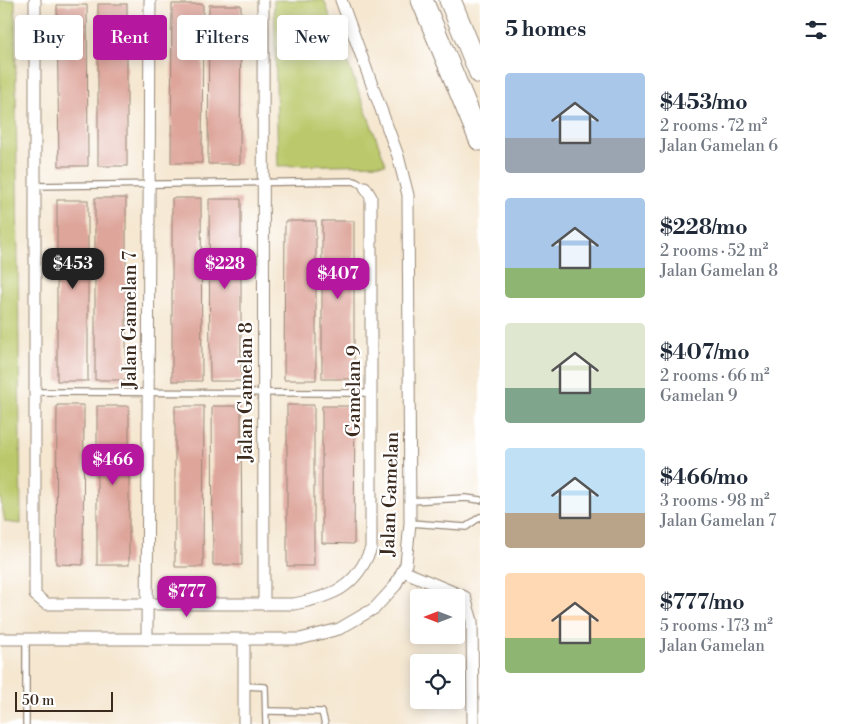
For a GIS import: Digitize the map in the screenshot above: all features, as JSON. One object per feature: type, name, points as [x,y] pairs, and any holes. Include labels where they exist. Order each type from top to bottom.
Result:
[{"type":"highway","points":[[422,0],[480,140]]},
{"type":"highway","points":[[450,0],[480,73]]},
{"type":"street","points":[[35,0],[35,392]]},
{"type":"street","name":"Jalan Gamelan 7","points":[[147,639],[150,0]]},
{"type":"street","name":"Jalan Gamelan 8","points":[[263,0],[264,604]]},
{"type":"street","name":"Jalan Gamelan","points":[[0,639],[300,639],[339,629],[375,608],[395,586],[406,564],[410,523],[408,195],[398,156],[341,0]]},
{"type":"street","name":"Gamelan 9","points":[[35,392],[35,595],[46,604],[294,604],[321,598],[344,587],[363,568],[370,548],[372,212],[371,197],[365,187]]},
{"type":"street","points":[[403,571],[465,597],[472,621],[473,724]]},
{"type":"street","points":[[244,640],[244,724]]},
{"type":"lane","points":[[36,186],[264,184],[354,181],[365,187]]},
{"type":"lane","points":[[35,392],[372,393]]},
{"type":"lane","points":[[410,501],[466,498],[480,500]]},
{"type":"lane","points":[[410,523],[466,527],[480,517]]},
{"type":"lane","points":[[26,639],[26,724]]},
{"type":"lane","points":[[244,686],[265,687],[266,724]]},
{"type":"lane","points":[[267,711],[322,712],[325,724]]},
{"type":"green space","points":[[0,0],[15,0],[21,524],[5,522],[0,496]]},
{"type":"green space","points":[[274,0],[324,0],[330,15],[277,15],[277,60],[347,60],[386,164],[278,166]]},
{"type":"building","points":[[98,4],[127,4],[127,15],[98,15]]},
{"type":"building","points":[[172,4],[203,4],[203,15],[177,15],[177,60],[203,60],[202,163],[171,163]]},
{"type":"building","points":[[57,5],[87,5],[88,166],[59,166],[58,60],[83,60],[83,15],[57,15]]},
{"type":"building","points":[[209,5],[241,5],[241,15],[209,15]]},
{"type":"building","points":[[98,60],[127,60],[127,166],[98,166]]},
{"type":"building","points":[[209,60],[241,60],[240,164],[208,164]]},
{"type":"building","points":[[95,198],[126,198],[126,380],[95,380]]},
{"type":"building","points":[[172,198],[201,198],[202,381],[172,381]]},
{"type":"building","points":[[209,199],[241,199],[241,381],[210,381]]},
{"type":"building","points":[[57,200],[88,200],[88,381],[57,381]]},
{"type":"building","points":[[285,221],[316,221],[316,380],[284,380]]},
{"type":"building","points":[[322,221],[354,221],[354,379],[322,379]]},
{"type":"building","points":[[57,405],[84,405],[83,565],[56,564]]},
{"type":"building","points":[[287,405],[314,405],[314,566],[287,566]]},
{"type":"building","points":[[97,406],[129,406],[129,565],[97,565]]},
{"type":"building","points":[[175,406],[204,406],[203,567],[175,567]]},
{"type":"building","points":[[212,406],[241,406],[242,565],[213,565]]},
{"type":"building","points":[[322,406],[355,406],[354,544],[322,543]]}]
